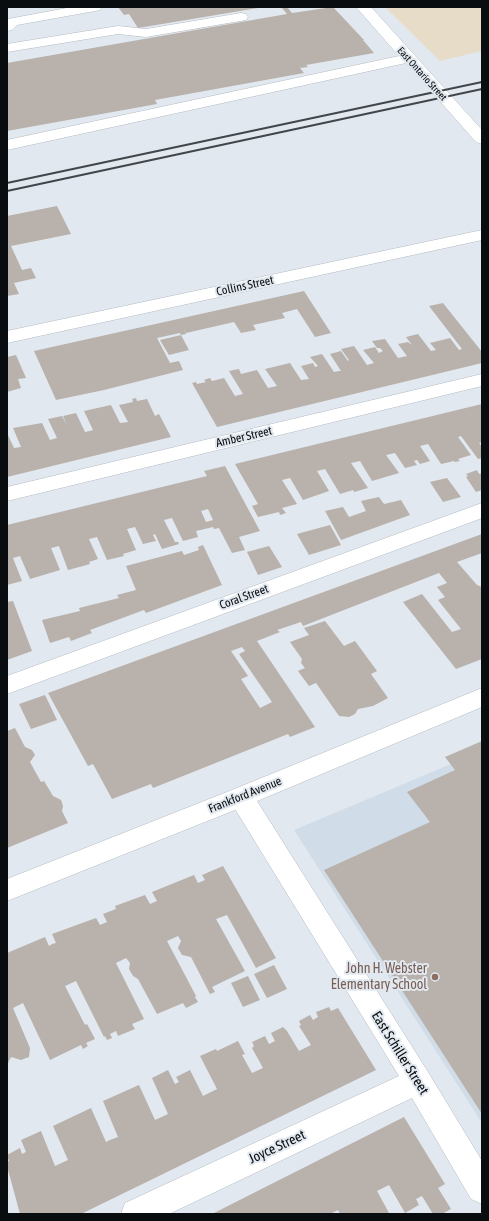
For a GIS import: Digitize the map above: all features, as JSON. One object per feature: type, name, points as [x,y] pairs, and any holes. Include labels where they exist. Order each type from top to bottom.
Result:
[{"type":"street","points":[[7,27],[14,22],[95,7]]},
{"type":"street","name":"East Ontario Street","points":[[363,7],[482,139]]},
{"type":"street","points":[[7,48],[118,30],[146,33],[241,17]]},
{"type":"street","points":[[7,145],[408,58]]},
{"type":"street","name":"Collins Street","points":[[7,337],[482,235]]},
{"type":"street","name":"Amber Street","points":[[7,494],[482,380]]},
{"type":"street","name":"Coral Street","points":[[7,685],[482,510]]},
{"type":"street","name":"Frankford Avenue","points":[[7,890],[241,797],[482,697]]},
{"type":"street","name":"East Schiller Street","points":[[241,797],[418,1081],[482,1188]]},
{"type":"street","name":"Joyce Street","points":[[136,1214],[418,1081]]},
{"type":"shaded area","points":[[385,7],[482,7],[482,51],[440,61]]},
{"type":"shaded area","name":"John H. Webster Elementary School","points":[[482,751],[482,1123],[294,830]]},
{"type":"building","points":[[118,7],[258,8],[138,28],[129,14],[124,15]]},
{"type":"building","points":[[281,7],[291,7],[288,8],[292,13],[333,7],[374,53],[306,65],[308,67],[300,68],[304,73],[155,100],[157,104],[7,131],[7,63],[287,14]]},
{"type":"building","points":[[57,206],[71,234],[11,246],[22,270],[31,268],[36,278],[14,283],[19,294],[7,296],[7,216]]},
{"type":"building","points":[[304,291],[331,333],[315,337],[297,309],[282,313],[285,318],[253,325],[256,330],[241,333],[234,322],[186,333],[184,328],[186,334],[181,335],[180,333],[157,338],[170,363],[179,361],[183,370],[104,390],[56,400],[34,351]]},
{"type":"building","points":[[443,303],[482,352],[482,363],[217,427],[192,383],[196,382],[197,384],[206,382],[204,380],[210,378],[212,381],[224,378],[235,396],[243,394],[229,371],[239,369],[241,374],[257,370],[268,388],[277,386],[265,369],[290,363],[301,380],[309,379],[301,366],[313,363],[315,367],[318,366],[310,357],[322,354],[334,372],[341,371],[330,354],[341,351],[348,361],[349,360],[341,349],[354,346],[367,365],[374,363],[363,350],[375,347],[379,353],[383,351],[380,348],[377,348],[372,341],[385,339],[398,358],[407,356],[398,344],[408,342],[412,345],[406,337],[418,334],[431,351],[436,350],[430,343],[450,338],[459,350],[462,349],[429,306]]},
{"type":"building","points":[[181,335],[189,350],[169,355],[160,340]]},
{"type":"building","points":[[16,355],[26,378],[18,379],[21,388],[7,392],[7,357]]},
{"type":"building","points":[[136,398],[137,401],[147,399],[155,416],[159,414],[171,437],[7,477],[7,433],[14,448],[21,447],[13,428],[42,423],[50,440],[57,438],[48,419],[62,416],[67,425],[63,416],[76,413],[85,432],[90,431],[93,430],[84,411],[111,405],[120,423],[128,422],[119,405],[133,402],[132,399]]},
{"type":"building","points":[[482,404],[482,442],[479,443],[482,447],[482,458],[478,459],[461,436],[458,437],[471,455],[458,459],[460,461],[441,464],[428,444],[420,446],[430,461],[420,464],[417,460],[414,461],[417,465],[405,468],[395,453],[386,455],[399,473],[372,481],[360,461],[351,463],[368,488],[354,492],[353,490],[340,494],[325,469],[317,471],[329,491],[303,500],[290,478],[282,480],[297,504],[282,508],[286,513],[280,515],[279,512],[258,517],[252,506],[258,504],[235,464]]},
{"type":"building","points":[[225,466],[260,531],[239,537],[245,550],[232,553],[219,528],[214,529],[213,527],[196,531],[198,537],[183,541],[172,518],[164,520],[175,542],[178,542],[179,544],[162,549],[155,534],[153,535],[156,541],[143,544],[135,527],[127,529],[136,550],[123,554],[124,556],[107,560],[97,537],[89,539],[98,559],[89,562],[90,564],[68,570],[59,546],[51,548],[60,570],[30,579],[20,556],[13,558],[22,581],[7,585],[7,525],[207,476],[204,471]],"holes":[[[208,509],[213,520],[206,522],[201,511]]]},
{"type":"building","points":[[477,470],[479,474],[482,473],[482,490],[476,492],[466,477],[468,476],[466,474]]},
{"type":"building","points":[[447,478],[461,497],[443,502],[430,482]]},
{"type":"building","points":[[379,497],[384,504],[401,500],[410,515],[341,540],[325,511],[343,507],[349,517],[366,511],[361,501]]},
{"type":"building","points":[[330,525],[341,545],[309,555],[297,534]]},
{"type":"building","points":[[482,534],[482,553],[457,562],[477,585],[482,587],[482,659],[456,669],[403,602],[422,594],[452,632],[461,629],[438,600],[445,597],[437,587],[447,583],[439,573],[303,626],[301,622],[277,630],[280,632],[257,641],[315,727],[290,737],[288,734],[153,788],[151,784],[112,799],[93,764],[88,766],[48,693]],"holes":[[[242,647],[245,651],[239,654],[272,702],[260,708],[241,679],[248,676],[231,651]]]},
{"type":"building","points":[[203,545],[222,585],[146,613],[144,610],[90,630],[92,633],[71,641],[69,637],[50,643],[42,620],[80,611],[79,608],[119,598],[117,595],[136,590],[126,566],[182,551],[184,555],[199,550],[198,547]]},
{"type":"building","points":[[269,546],[282,567],[258,575],[247,552]]},
{"type":"building","points":[[13,601],[32,651],[7,660],[7,602]]},
{"type":"building","points":[[325,621],[344,646],[355,641],[377,671],[371,674],[388,698],[373,706],[358,709],[355,714],[349,717],[339,716],[316,683],[309,686],[298,671],[305,668],[301,663],[302,659],[290,642],[309,635],[304,628]]},
{"type":"building","points":[[45,695],[57,720],[31,729],[19,704]]},
{"type":"building","points":[[15,728],[25,747],[32,750],[35,755],[30,762],[41,782],[44,781],[53,796],[61,800],[63,806],[62,811],[68,823],[7,848],[7,731]]},
{"type":"building","name":"John H. Webster Elementary School","points":[[482,741],[482,1114],[324,870],[430,822],[407,792],[455,770],[445,757]]},
{"type":"building","points":[[223,866],[276,958],[256,968],[227,915],[216,919],[245,971],[212,987],[215,992],[210,994],[191,957],[182,955],[178,948],[181,941],[178,936],[167,941],[198,1002],[186,1008],[183,1003],[157,1014],[138,979],[133,976],[129,969],[130,963],[126,958],[116,963],[144,1019],[132,1024],[135,1029],[118,1036],[116,1031],[110,1034],[112,1038],[107,1040],[105,1036],[104,1037],[76,981],[65,986],[85,1025],[87,1024],[95,1039],[86,1043],[88,1046],[83,1049],[81,1045],[50,1060],[23,1003],[13,1008],[30,1048],[29,1057],[21,1060],[11,1057],[7,1065],[7,953],[45,937],[49,946],[56,943],[52,934],[96,918],[100,925],[107,922],[103,914],[116,909],[115,906],[145,895],[150,904],[157,901],[152,892],[194,875],[198,883],[205,880],[202,875]]},
{"type":"building","points":[[274,965],[287,989],[267,998],[254,974]]},
{"type":"building","points":[[248,976],[260,1000],[243,1007],[231,983]]},
{"type":"building","points":[[329,1007],[331,1011],[338,1008],[376,1070],[81,1214],[20,1214],[7,1166],[7,1162],[9,1161],[7,1155],[20,1148],[22,1154],[26,1152],[21,1140],[41,1131],[55,1166],[68,1160],[53,1126],[91,1108],[106,1142],[118,1137],[103,1101],[139,1085],[155,1120],[168,1114],[152,1078],[168,1070],[175,1084],[179,1082],[176,1077],[190,1070],[203,1096],[217,1089],[200,1056],[216,1049],[217,1051],[238,1041],[245,1054],[242,1055],[252,1073],[263,1068],[252,1048],[254,1046],[252,1042],[265,1036],[269,1044],[275,1041],[271,1033],[283,1027],[299,1051],[311,1045],[299,1026],[301,1025],[299,1021],[310,1015],[313,1020],[318,1017],[316,1012]]},
{"type":"building","points":[[404,1117],[445,1184],[438,1188],[451,1209],[442,1214],[433,1214],[422,1196],[416,1199],[419,1205],[405,1213],[389,1185],[377,1191],[389,1213],[386,1214],[340,1214],[338,1210],[330,1214],[212,1214]]},
{"type":"railway","points":[[7,183],[482,82]]},
{"type":"railway","points":[[7,191],[482,89]]},
{"type":"place","name":"John H. Webster Elementary School","points":[[435,977]]}]
